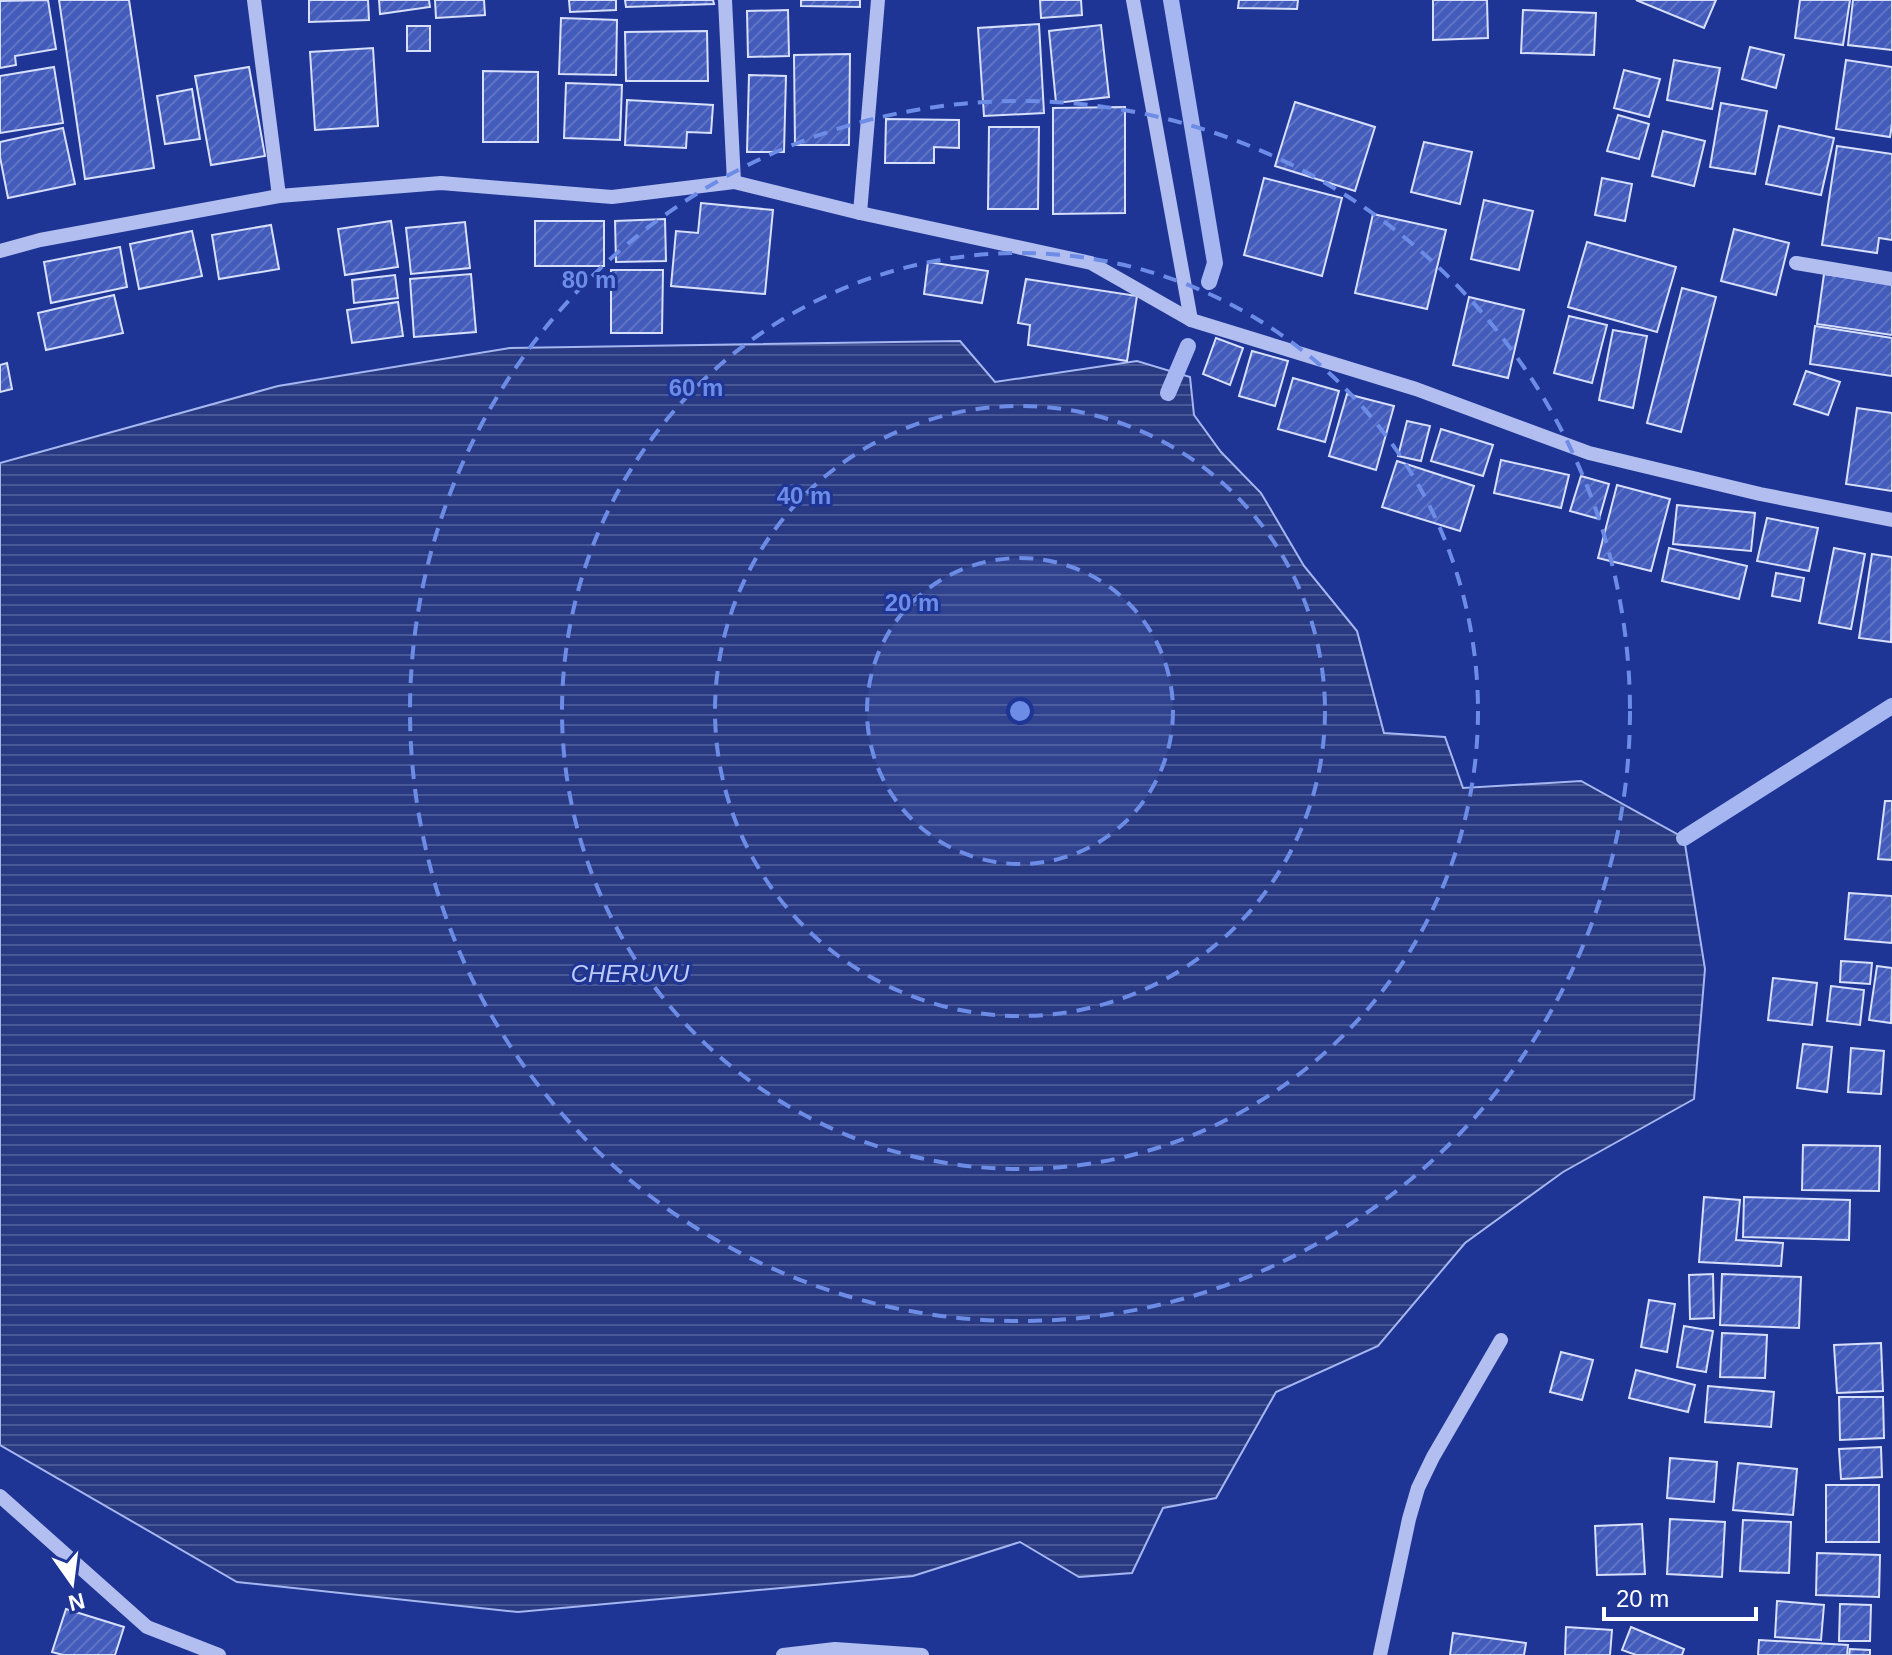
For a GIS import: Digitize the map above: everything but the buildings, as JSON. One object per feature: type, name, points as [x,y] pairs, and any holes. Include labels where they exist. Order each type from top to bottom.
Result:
[{"type":"street","points":[[254,0],[279,196]]},
{"type":"street","points":[[725,0],[734,182]]},
{"type":"street","points":[[860,213],[878,0]]},
{"type":"street","points":[[1133,0],[1191,320]]},
{"type":"street","points":[[0,251],[40,240],[279,196],[441,183],[612,197],[734,182],[1091,263],[1191,320],[1416,389],[1589,453],[1760,494],[1892,520]]},
{"type":"street","points":[[1796,263],[1892,279]]},
{"type":"street","points":[[1380,1655],[1418,1488],[1501,1340]]},
{"type":"street","points":[[0,1496],[147,1627],[219,1655]]},
{"type":"street","points":[[783,1655],[835,1649],[922,1655]]},
{"type":"water","name":"CHERUVU","points":[[960,341],[995,382],[1137,361],[1190,377],[1194,415],[1221,452],[1261,493],[1304,566],[1357,631],[1384,733],[1445,737],[1463,788],[1581,781],[1684,838],[1705,969],[1694,1099],[1563,1172],[1465,1243],[1378,1346],[1276,1392],[1216,1498],[1163,1508],[1132,1573],[1079,1577],[1020,1542],[913,1576],[518,1612],[237,1582],[0,1445],[0,463],[278,386],[510,348]]},
{"type":"waterway","points":[[1171,0],[1215,263],[1209,282]]},
{"type":"waterway","points":[[1168,393],[1188,346]]},
{"type":"waterway","points":[[1684,838],[1892,706]]}]
